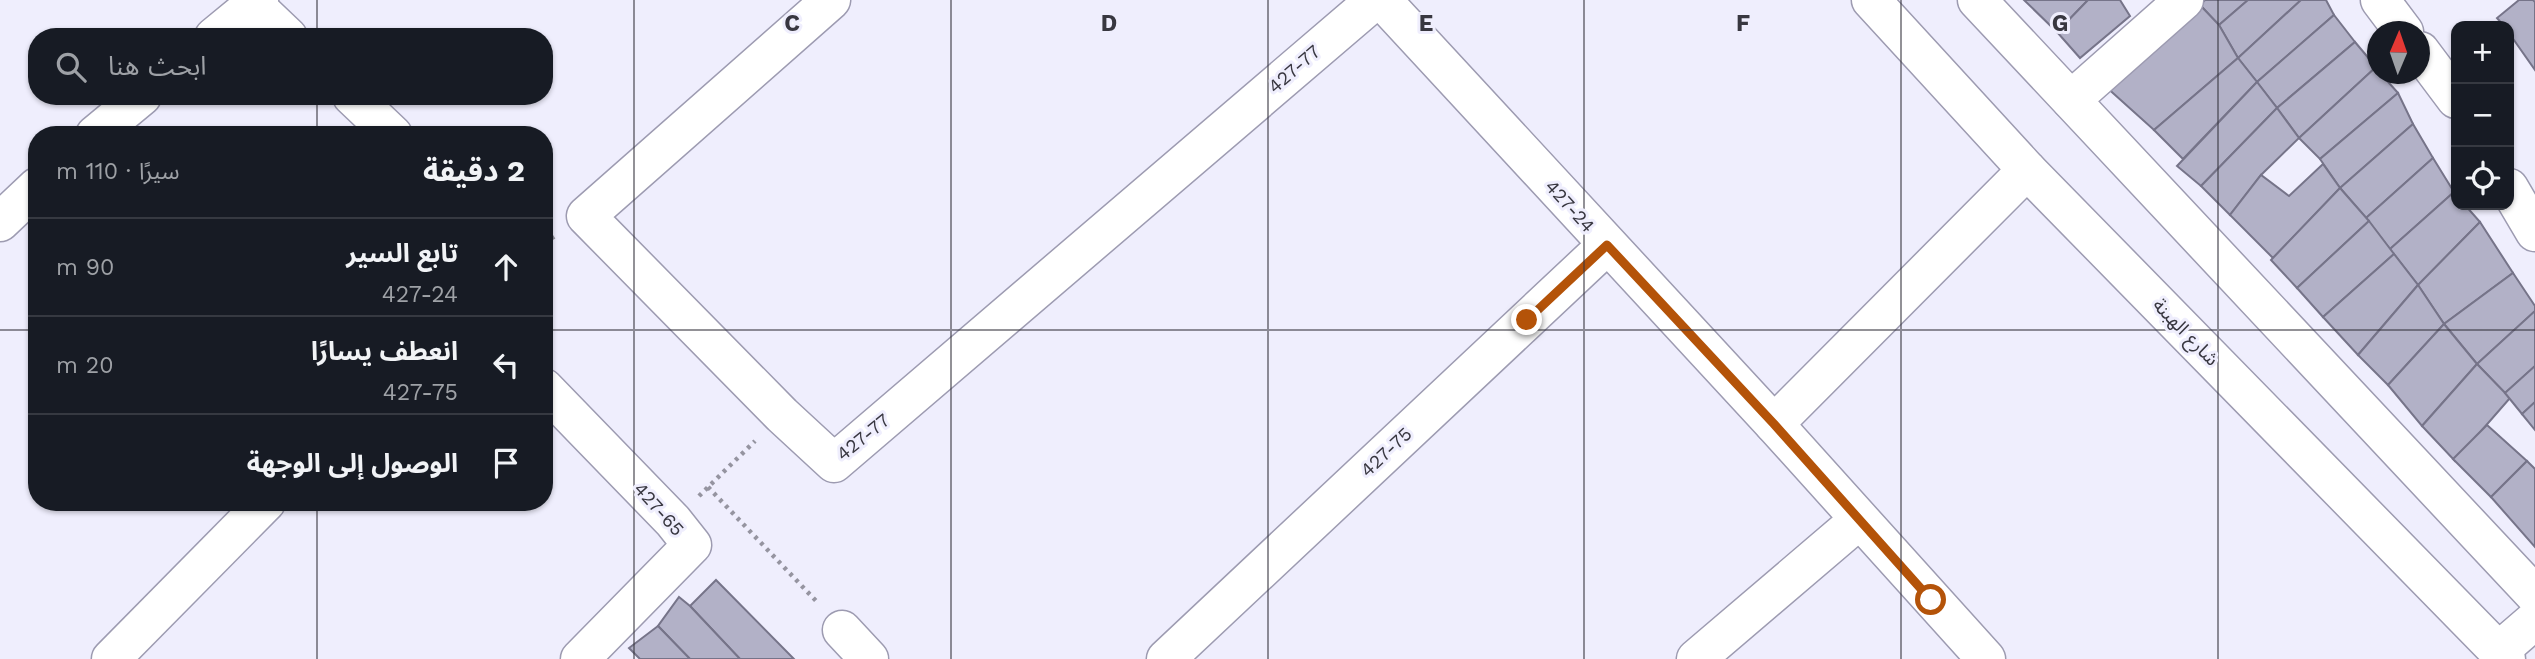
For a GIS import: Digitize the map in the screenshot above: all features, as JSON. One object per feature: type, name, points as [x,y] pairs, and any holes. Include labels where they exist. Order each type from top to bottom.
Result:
[{"type":"street","name":"427-77","points":[[831,0],[586,216],[782,415],[834,463],[1375,0]]},
{"type":"street","name":"427-24","points":[[1382,0],[1774,424],[1986,659]]},
{"type":"street","name":"شارع الهبنة","points":[[1871,0],[2027,170],[2502,655]]},
{"type":"street","points":[[2071,100],[2184,0]]},
{"type":"street","points":[[2380,0],[2396,21]]},
{"type":"street","points":[[224,28],[254,2],[279,28]]},
{"type":"street","points":[[1991,5],[2071,100],[2535,595]]},
{"type":"street","points":[[2430,64],[2451,92]]},
{"type":"street","points":[[106,126],[131,105]]},
{"type":"street","points":[[361,105],[384,126]]},
{"type":"street","points":[[1774,424],[2027,170]]},
{"type":"street","points":[[0,222],[28,196]]},
{"type":"street","points":[[2514,196],[2535,232]]},
{"type":"street","name":"427-75","points":[[1166,659],[1607,245]]},
{"type":"street","name":"427-65","points":[[553,397],[673,521],[692,545],[580,659]]},
{"type":"street","points":[[111,659],[257,511]]},
{"type":"street","points":[[1696,659],[1859,520]]},
{"type":"street","points":[[2502,655],[2535,620]]},
{"type":"street","points":[[842,630],[869,659]]},
{"type":"path","points":[[673,521],[782,415]]},
{"type":"path","points":[[708,487],[842,630]]},
{"type":"building","points":[[2024,0],[2088,0],[2057,32]]},
{"type":"building","points":[[2088,0],[2120,0],[2130,16],[2080,58],[2057,32]]},
{"type":"building","points":[[2205,0],[2248,0],[2219,25],[2200,5]]},
{"type":"building","points":[[2248,0],[2301,0],[2238,58],[2219,25]]},
{"type":"building","points":[[2301,0],[2326,0],[2334,15],[2257,82],[2238,58]]},
{"type":"building","points":[[2519,0],[2535,2],[2535,70],[2514,40],[2514,21],[2500,21],[2497,18]]},
{"type":"building","points":[[2200,5],[2219,25],[2238,58],[2154,130],[2104,85]]},
{"type":"building","points":[[2334,15],[2355,42],[2277,108],[2257,82]]},
{"type":"building","points":[[2355,42],[2367,56],[2367,75],[2299,138],[2277,108]]},
{"type":"building","points":[[2238,58],[2257,82],[2183,159],[2154,130]]},
{"type":"building","points":[[2367,75],[2367,84],[2390,84],[2398,93],[2320,159],[2299,138]]},
{"type":"building","points":[[2257,82],[2277,108],[2201,186],[2177,166]]},
{"type":"building","points":[[2398,93],[2413,124],[2340,188],[2320,159]]},
{"type":"building","points":[[2277,108],[2299,138],[2261,175],[2230,215],[2201,186]]},
{"type":"building","points":[[2413,124],[2433,158],[2366,218],[2340,188]]},
{"type":"building","points":[[2433,158],[2451,187],[2451,195],[2390,249],[2366,218]]},
{"type":"building","points":[[2323,164],[2340,188],[2273,258],[2230,215],[2261,175],[2289,196]]},
{"type":"building","points":[[2340,188],[2369,221],[2297,288],[2271,260]]},
{"type":"building","points":[[2451,195],[2451,210],[2469,210],[2480,222],[2418,285],[2390,249]]},
{"type":"building","points":[[2369,221],[2394,254],[2323,317],[2297,288]]},
{"type":"building","points":[[2480,222],[2513,273],[2444,324],[2418,285]]},
{"type":"building","points":[[2394,254],[2418,285],[2358,355],[2323,317]]},
{"type":"building","points":[[2513,273],[2535,306],[2535,311],[2477,364],[2444,324]]},
{"type":"building","points":[[2418,285],[2444,324],[2388,385],[2358,355]]},
{"type":"building","points":[[2535,311],[2535,366],[2505,393],[2477,364]]},
{"type":"building","points":[[2444,324],[2477,364],[2422,426],[2388,385]]},
{"type":"building","points":[[2477,364],[2510,398],[2455,461],[2422,426]]},
{"type":"building","points":[[2535,366],[2535,402],[2522,414],[2505,393]]},
{"type":"building","points":[[2535,402],[2535,430],[2522,414]]},
{"type":"building","points":[[2487,425],[2527,461],[2491,497],[2453,459]]},
{"type":"building","points":[[2527,461],[2535,469],[2535,547],[2491,497]]},
{"type":"building","points":[[716,580],[794,659],[740,659],[690,606]]},
{"type":"building","points":[[679,597],[740,659],[690,659],[658,626]]},
{"type":"building","points":[[658,626],[690,659],[640,659],[629,648]]},
{"type":"route","points":[[1527,320],[1607,245],[1774,424],[1931,600]]}]
